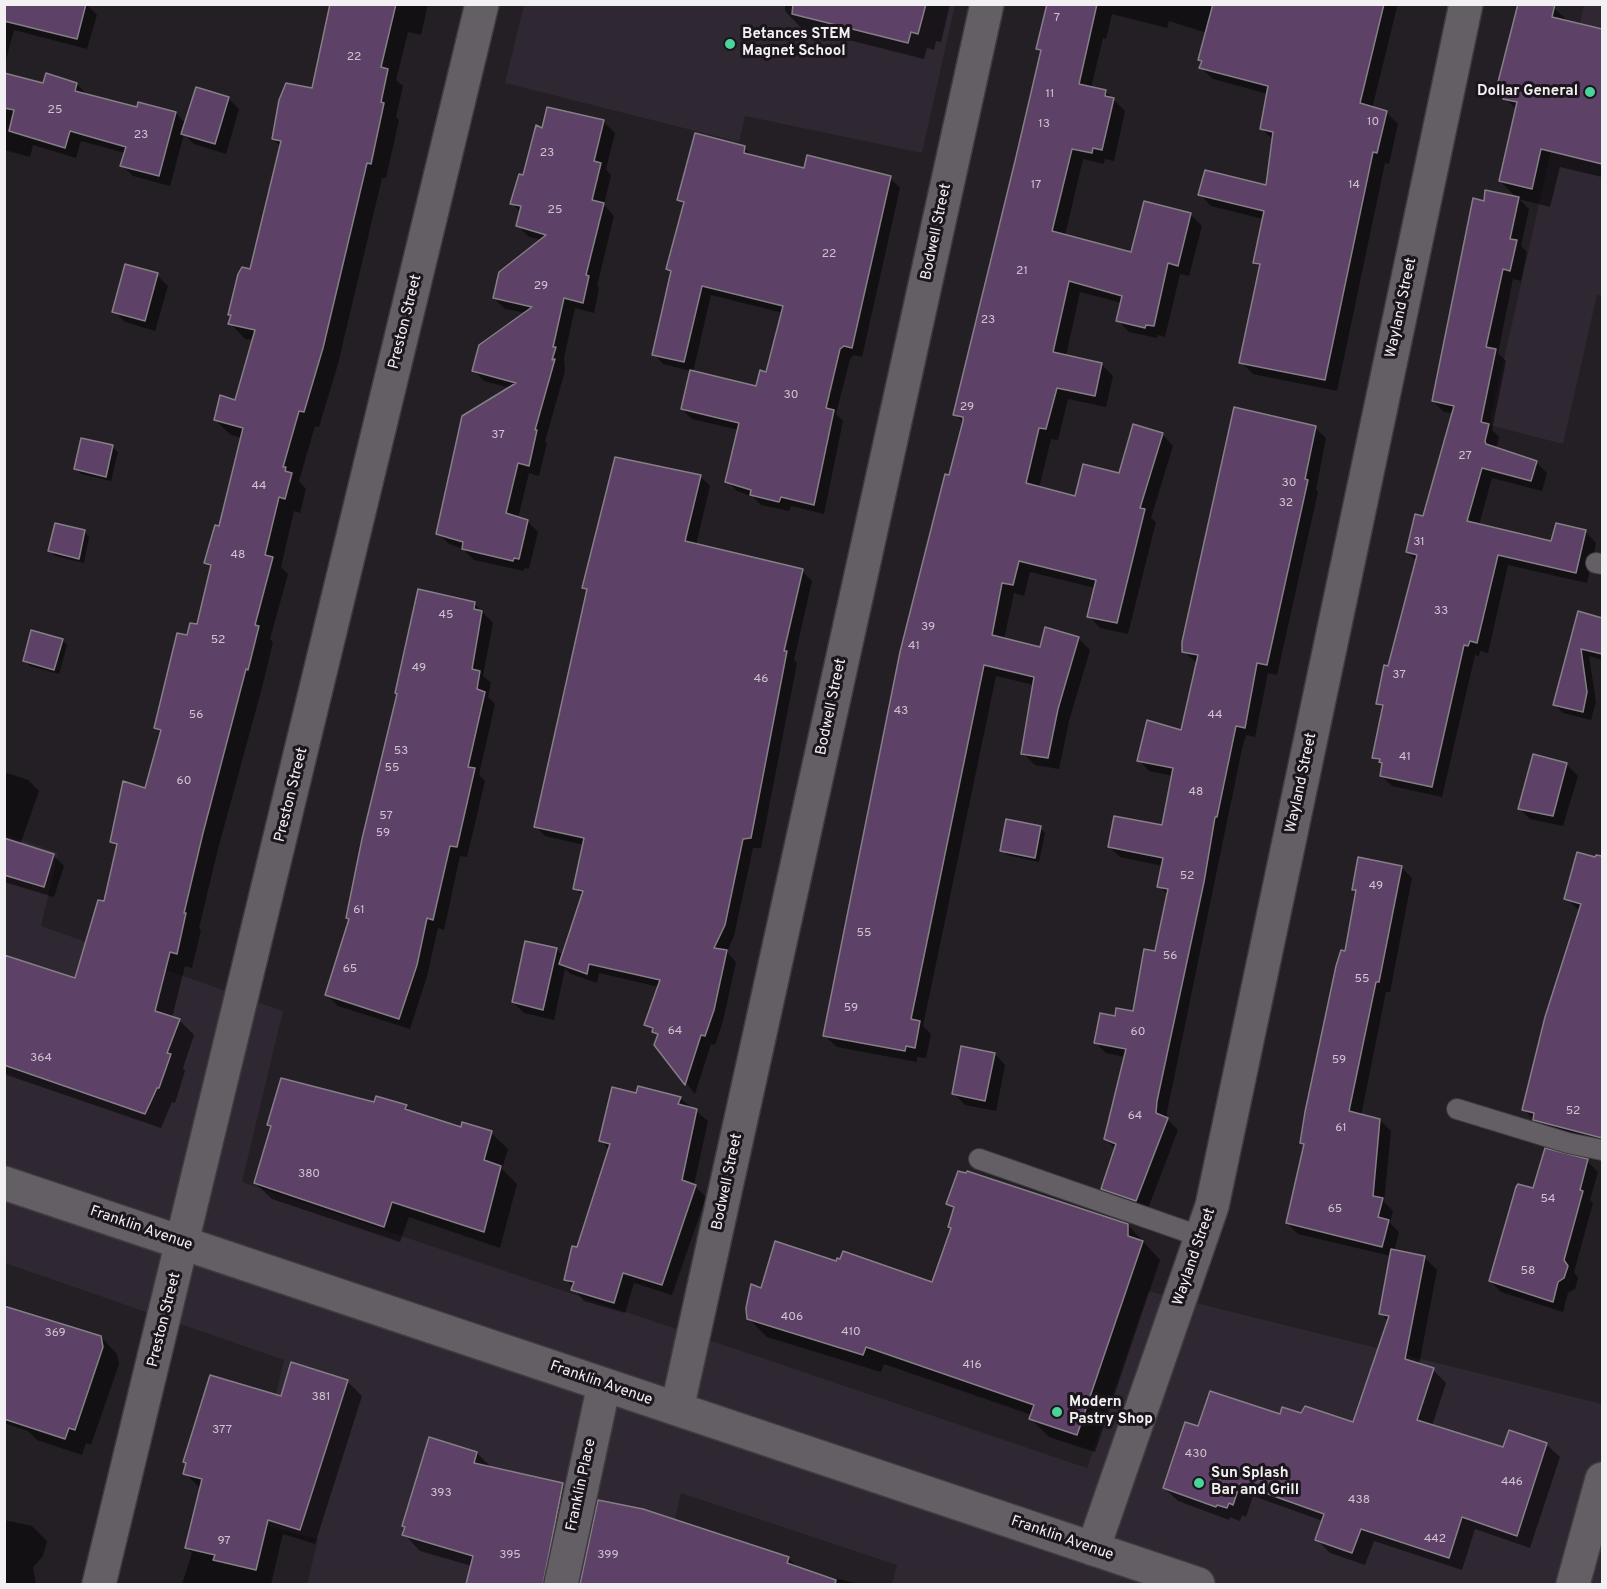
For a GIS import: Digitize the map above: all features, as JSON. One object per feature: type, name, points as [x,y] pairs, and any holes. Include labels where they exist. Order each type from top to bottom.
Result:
[{"type":"street","name":"Preston Street","points":[[99,1584],[184,1243],[482,4]]},
{"type":"street","name":"Bodwell Street","points":[[677,1409],[987,4]]},
{"type":"street","name":"Wayland Street","points":[[1093,1549],[1212,1206],[1466,4]]},
{"type":"street","name":"Franklin Avenue","points":[[4,1183],[1198,1584]]},
{"type":"street","name":"Franklin Place","points":[[561,1584],[604,1385]]},
{"type":"street","points":[[1573,1584],[1602,1479]]},
{"type":"lane","points":[[1457,1109],[1558,1140],[1602,1150]]},
{"type":"lane","points":[[979,1159],[1202,1237]]},
{"type":"shaded area","name":"Betances STEM Magnet School","points":[[524,5],[955,5],[922,153],[745,116],[739,142],[505,83]]},
{"type":"shaded area","points":[[1584,5],[1602,5],[1602,296],[1597,295],[1563,444],[1489,425]]},
{"type":"shaded area","points":[[4,834],[58,853],[41,926],[283,1011],[242,1182],[1087,1468],[1148,1291],[1602,1404],[1602,1584],[892,1584],[897,1565],[681,1493],[660,1584],[307,1584],[318,1539],[246,1521],[284,1360],[5,1263]]},
{"type":"building","points":[[4,4],[86,4],[77,39],[4,21]]},
{"type":"building","points":[[330,4],[396,4],[381,67],[388,69],[381,102],[384,103],[371,164],[367,163],[323,348],[304,412],[299,411],[283,467],[286,467],[285,471],[292,473],[285,499],[279,497],[265,555],[273,557],[255,625],[259,626],[203,833],[177,954],[170,952],[155,1011],[180,1019],[167,1053],[171,1054],[159,1088],[145,1114],[4,1065],[4,955],[75,978],[98,900],[104,901],[117,844],[110,842],[123,781],[145,788],[161,730],[154,728],[177,633],[187,635],[190,623],[197,624],[211,565],[204,563],[215,525],[219,526],[243,428],[214,420],[220,395],[235,400],[255,330],[228,324],[231,315],[228,315],[238,274],[242,267],[250,269],[281,141],[272,139],[279,100],[286,83],[312,88]]},
{"type":"building","points":[[793,4],[926,4],[918,34],[911,32],[908,43],[792,14]]},
{"type":"building","points":[[1047,4],[1097,4],[1079,84],[1106,90],[1105,96],[1114,98],[1102,150],[1093,148],[1092,153],[1072,149],[1052,231],[1131,252],[1144,201],[1191,213],[1178,266],[1168,263],[1154,326],[1146,325],[1145,328],[1116,321],[1122,296],[1069,281],[1053,352],[1102,363],[1095,396],[1057,388],[1046,429],[1039,428],[1026,483],[1075,496],[1083,464],[1119,473],[1133,424],[1163,433],[1140,508],[1145,509],[1117,623],[1087,617],[1096,580],[1019,561],[1013,585],[1002,583],[992,635],[1040,647],[1045,627],[1079,637],[1058,709],[1048,758],[1021,754],[1034,677],[984,665],[911,1019],[920,1021],[915,1048],[906,1046],[905,1051],[823,1036],[900,652],[945,474],[949,475],[963,421],[963,417],[953,415],[1041,50],[1036,49]]},
{"type":"building","points":[[1213,4],[1384,4],[1360,103],[1387,111],[1377,153],[1373,152],[1325,380],[1239,363],[1260,264],[1253,263],[1264,211],[1198,195],[1205,170],[1266,185],[1273,132],[1260,129],[1268,86],[1199,68],[1202,61],[1198,60]]},
{"type":"building","points":[[1518,4],[1555,4],[1552,17],[1602,29],[1602,164],[1541,149],[1532,189],[1499,181],[1517,102],[1503,99],[1506,88],[1497,86]]},
{"type":"building","points":[[4,73],[43,83],[46,73],[77,83],[75,91],[137,107],[138,102],[176,112],[159,176],[120,166],[126,147],[70,131],[65,148],[9,131],[14,110],[4,108]]},
{"type":"building","points":[[196,87],[229,97],[215,144],[181,134]]},
{"type":"building","points":[[547,107],[604,120],[594,161],[601,163],[592,200],[604,203],[586,275],[589,276],[583,303],[564,298],[553,347],[556,347],[552,360],[555,359],[535,430],[537,430],[529,466],[518,463],[506,513],[528,520],[519,559],[514,558],[513,561],[462,549],[463,542],[436,534],[462,416],[516,383],[472,371],[479,345],[532,307],[493,298],[499,272],[546,235],[516,226],[521,206],[510,204],[519,174],[523,175],[536,125],[542,128]]},
{"type":"building","points":[[695,133],[745,146],[744,153],[804,168],[807,155],[891,176],[852,348],[844,346],[840,349],[826,408],[834,410],[814,505],[781,497],[779,502],[750,495],[751,490],[725,482],[739,423],[681,409],[690,370],[756,386],[760,370],[766,372],[783,306],[702,286],[684,362],[652,355],[671,271],[666,269],[684,202],[677,200]]},
{"type":"building","points":[[1485,190],[1519,197],[1510,239],[1517,240],[1510,271],[1503,269],[1486,347],[1496,349],[1481,422],[1489,424],[1486,444],[1537,461],[1531,481],[1482,468],[1467,521],[1551,541],[1556,523],[1586,530],[1576,573],[1498,555],[1477,643],[1470,641],[1468,646],[1464,645],[1432,787],[1380,776],[1382,763],[1379,762],[1380,759],[1372,758],[1383,705],[1376,704],[1384,665],[1388,666],[1417,555],[1406,552],[1415,514],[1423,516],[1454,406],[1432,401],[1473,198],[1484,201]]},
{"type":"building","points":[[125,264],[158,273],[145,321],[112,312]]},
{"type":"building","points":[[1234,407],[1316,426],[1305,479],[1308,480],[1267,665],[1257,663],[1245,728],[1236,726],[1217,817],[1215,817],[1204,882],[1157,1101],[1156,1113],[1168,1118],[1136,1201],[1101,1189],[1116,1144],[1104,1139],[1126,1049],[1094,1043],[1100,1013],[1115,1016],[1116,1008],[1133,1011],[1144,949],[1155,951],[1168,889],[1157,887],[1163,858],[1108,847],[1114,816],[1162,825],[1173,768],[1137,761],[1147,720],[1181,730],[1198,655],[1182,652],[1182,642]]},
{"type":"building","points":[[81,438],[113,445],[106,477],[74,469]]},
{"type":"building","points":[[615,457],[701,475],[685,541],[803,569],[784,651],[787,651],[751,838],[743,839],[725,925],[714,948],[727,950],[714,1010],[705,1036],[701,1035],[685,1085],[654,1045],[658,1034],[652,1032],[653,1028],[644,1025],[660,980],[589,964],[587,974],[559,964],[583,891],[573,889],[584,838],[534,827],[587,589],[582,588]]},
{"type":"building","points":[[55,523],[85,530],[79,559],[48,551]]},
{"type":"building","points":[[418,589],[475,602],[474,609],[482,611],[472,669],[480,671],[477,689],[485,692],[468,767],[475,768],[457,847],[450,846],[433,920],[427,918],[417,965],[399,1019],[325,995],[349,919],[346,918],[362,839],[397,694],[395,693]]},
{"type":"building","points":[[1578,611],[1602,618],[1602,654],[1581,649],[1587,692],[1583,712],[1553,705]]},
{"type":"building","points":[[31,630],[63,639],[54,670],[23,661]]},
{"type":"building","points":[[1533,754],[1567,763],[1553,816],[1518,809]]},
{"type":"building","points":[[1006,819],[1041,826],[1035,858],[1000,851]]},
{"type":"building","points":[[4,838],[54,854],[44,887],[4,875]]},
{"type":"building","points":[[1577,852],[1595,857],[1596,855],[1602,856],[1602,1138],[1533,1120],[1534,1113],[1522,1110],[1545,1017],[1581,904],[1564,899]]},
{"type":"building","points":[[1358,857],[1402,866],[1379,982],[1376,982],[1349,1111],[1380,1119],[1373,1196],[1383,1198],[1378,1217],[1389,1220],[1382,1247],[1286,1223],[1304,1144],[1300,1143],[1305,1112],[1336,966],[1341,950],[1345,951],[1356,890],[1352,890]]},
{"type":"building","points":[[525,941],[557,948],[543,1010],[512,1002]]},
{"type":"building","points":[[961,1046],[995,1053],[985,1101],[952,1094]]},
{"type":"building","points":[[281,1078],[374,1102],[376,1096],[407,1105],[405,1109],[461,1127],[462,1122],[492,1131],[484,1160],[501,1166],[484,1232],[392,1202],[384,1227],[254,1183],[271,1126],[267,1125]]},
{"type":"building","points":[[638,1086],[681,1097],[678,1104],[697,1109],[682,1180],[696,1185],[662,1285],[623,1273],[614,1303],[571,1290],[574,1282],[564,1280],[572,1246],[577,1247],[610,1144],[599,1141],[612,1087],[636,1093]]},
{"type":"building","points":[[1545,1148],[1588,1159],[1580,1190],[1583,1191],[1564,1260],[1568,1266],[1564,1278],[1558,1282],[1553,1302],[1489,1281],[1516,1187],[1518,1184],[1533,1188]]},
{"type":"building","points":[[958,1171],[966,1173],[967,1171],[1128,1224],[1128,1236],[1143,1241],[1077,1435],[1029,1419],[1034,1405],[866,1347],[863,1355],[747,1319],[746,1308],[751,1284],[761,1288],[775,1241],[836,1261],[837,1258],[840,1259],[843,1251],[932,1282],[951,1228],[948,1227],[954,1207],[946,1204]]},
{"type":"building","points":[[1391,1249],[1425,1256],[1405,1359],[1434,1368],[1417,1420],[1503,1447],[1509,1430],[1547,1443],[1517,1536],[1462,1517],[1449,1558],[1361,1529],[1352,1553],[1315,1540],[1324,1514],[1240,1484],[1233,1505],[1229,1503],[1227,1508],[1217,1505],[1216,1507],[1163,1488],[1185,1422],[1198,1426],[1210,1391],[1280,1414],[1282,1407],[1301,1413],[1305,1406],[1353,1422],[1389,1316],[1379,1314]]},
{"type":"building","points":[[4,1306],[101,1336],[103,1347],[75,1430],[69,1428],[65,1439],[4,1419]]},
{"type":"building","points":[[291,1362],[348,1380],[300,1530],[268,1520],[256,1570],[213,1560],[215,1555],[185,1548],[202,1479],[183,1474],[186,1463],[183,1462],[210,1375],[281,1396]]},
{"type":"building","points":[[429,1437],[477,1452],[474,1463],[563,1483],[543,1584],[466,1584],[473,1556],[402,1535],[405,1527],[402,1526]]},
{"type":"building","points":[[598,1500],[643,1509],[789,1557],[787,1563],[836,1580],[835,1584],[580,1584]]},
{"type":"place","name":"Betances STEM Magnet School","points":[[730,44]]},
{"type":"place","name":"Dollar General","points":[[1590,92]]},
{"type":"place","name":"Modern Pastry Shop","points":[[1057,1412]]},
{"type":"place","name":"Sun Splash Bar and Grill","points":[[1199,1483]]}]
